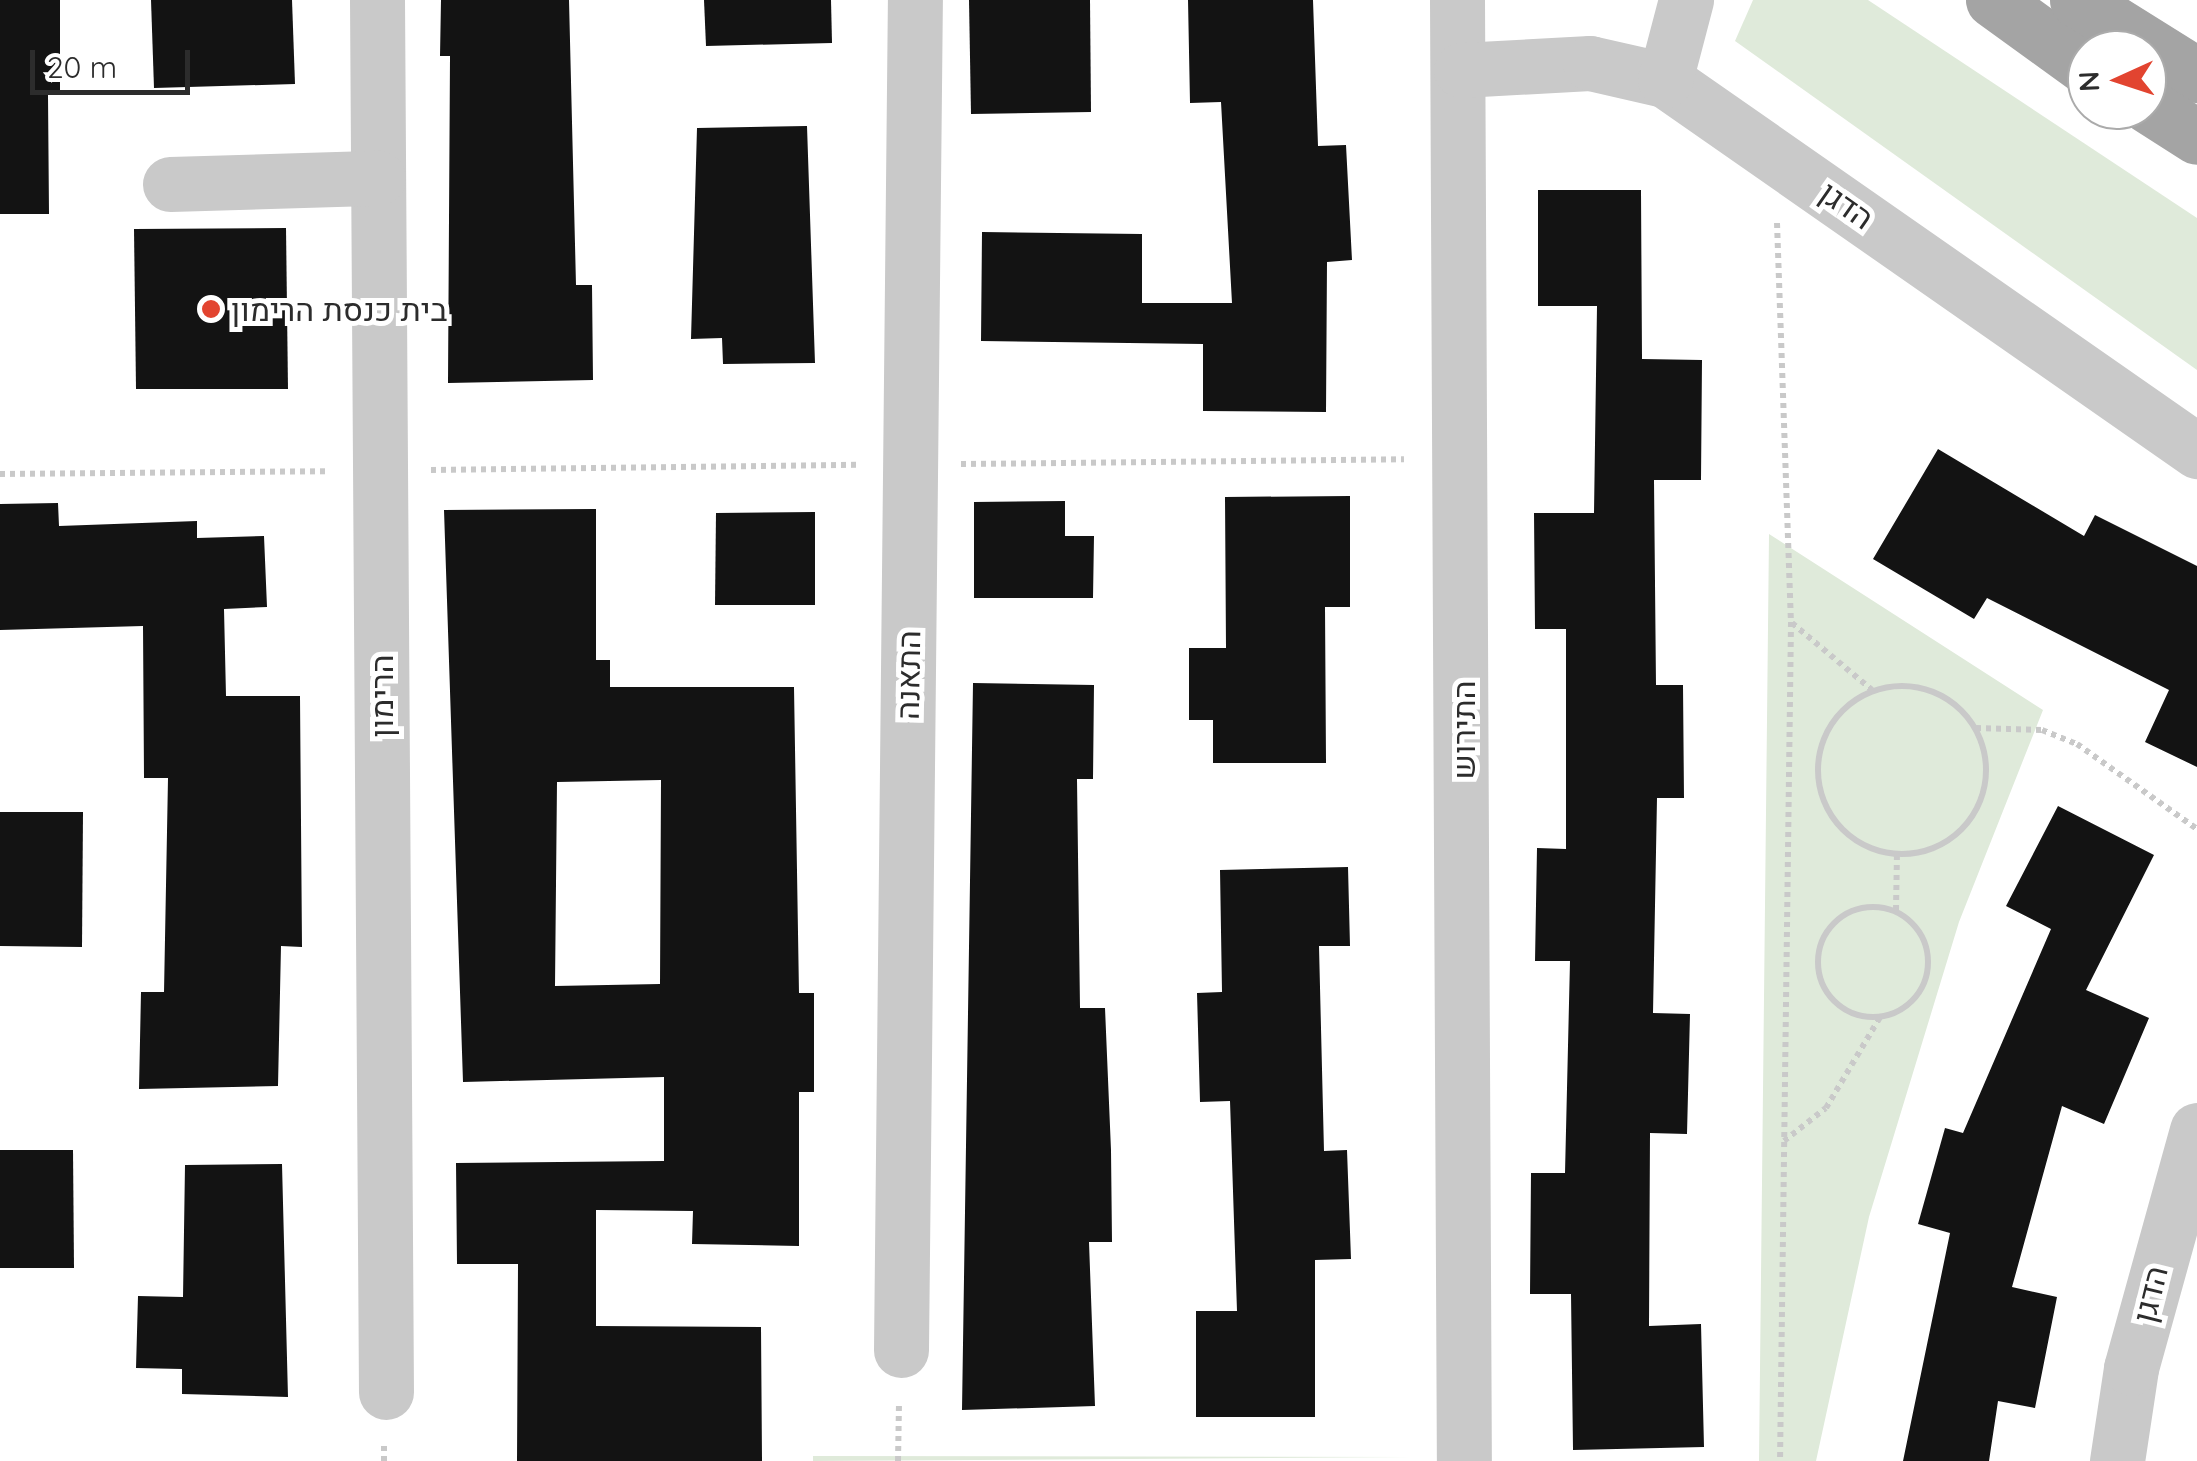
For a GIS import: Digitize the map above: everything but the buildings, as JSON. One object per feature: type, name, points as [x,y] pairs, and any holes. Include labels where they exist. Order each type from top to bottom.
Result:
[{"type":"main road","points":[[1993,0],[2067,54]]},
{"type":"main road","points":[[2077,0],[2197,75]]},
{"type":"main road","points":[[2167,118],[2197,137]]},
{"type":"street","name":"הרימון","points":[[376,0],[386,1392]]},
{"type":"street","name":"התאנה","points":[[901,1350],[915,0]]},
{"type":"street","name":"התירוש","points":[[1457,0],[1463,458],[1464,1461]]},
{"type":"street","points":[[1665,80],[1686,0]]},
{"type":"street","name":"הדגן","points":[[1460,70],[1590,63],[1665,80],[2197,451]]},
{"type":"street","points":[[170,184],[378,178]]},
{"type":"street","name":"הדגן","points":[[2116,1461],[2131,1368],[2197,1130]]},
{"type":"path","points":[[1774,154],[1791,622],[1780,1461]]},
{"type":"path","points":[[0,474],[1463,458]]},
{"type":"path","points":[[1791,622],[1872,690]]},
{"type":"path","points":[[1976,728],[1986,779],[1978,808],[1952,839],[1897,855],[1844,832],[1817,767],[1846,706],[1872,690],[1930,689],[1976,728],[2042,730],[2077,744],[2197,829]]},
{"type":"path","points":[[1896,910],[1857,908],[1840,917],[1818,955],[1827,993],[1843,1009],[1880,1018],[1904,1008],[1927,978],[1926,943],[1896,910],[1897,855]]},
{"type":"path","points":[[1784,1142],[1826,1108],[1880,1018]]},
{"type":"green space","points":[[1753,0],[1868,0],[2197,218],[2197,370],[1735,41]]},
{"type":"green space","points":[[1769,534],[2043,710],[1959,922],[1869,1217],[1816,1461],[1759,1461]]},
{"type":"green space","points":[[813,1456],[1412,1457],[813,1461]]},
{"type":"place","name":"בית כנסת הרימון","points":[[211,309]]}]
